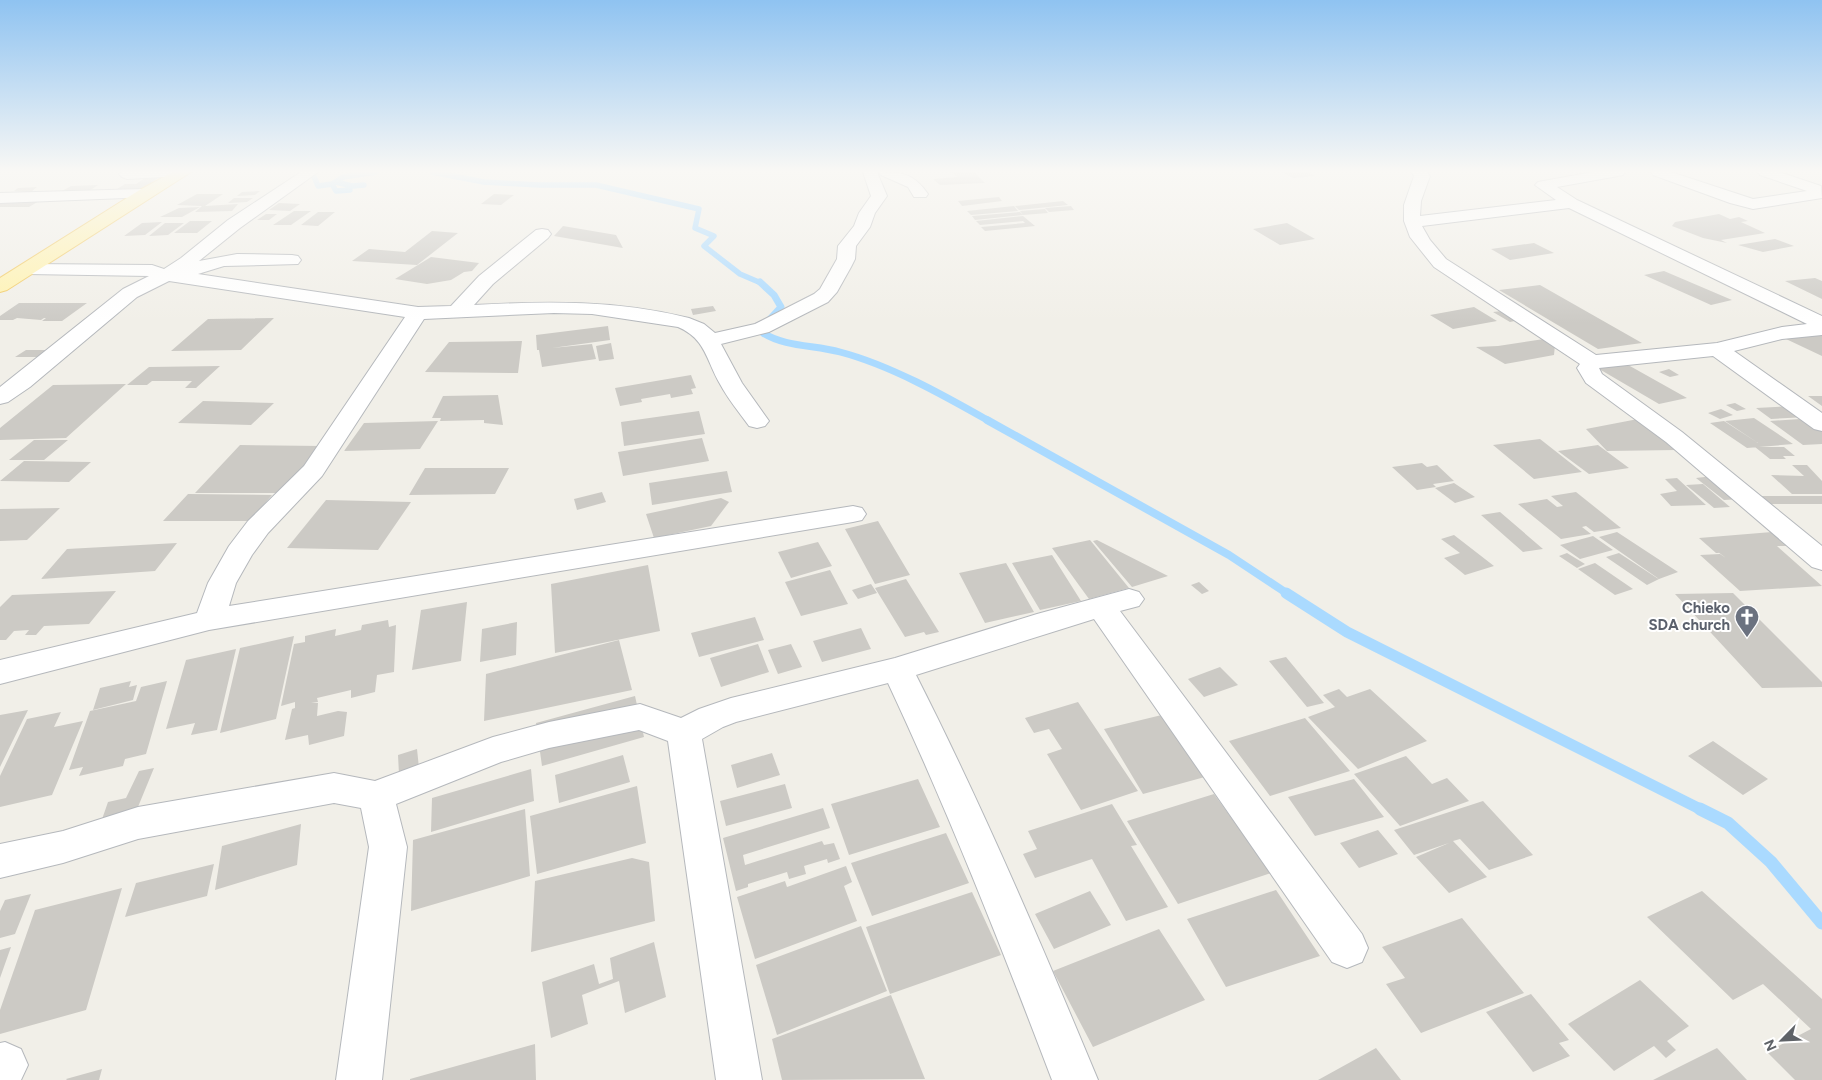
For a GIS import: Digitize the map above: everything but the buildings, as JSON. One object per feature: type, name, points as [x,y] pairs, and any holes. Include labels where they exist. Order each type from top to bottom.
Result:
[{"type":"main road","points":[[0,286],[100,222]]},
{"type":"street","points":[[172,276],[236,222]]},
{"type":"street","points":[[709,341],[762,328],[821,298],[827,292],[846,259],[846,246],[864,222]]},
{"type":"street","points":[[1413,222],[1421,242],[1440,263],[1592,362],[1717,349],[1782,333],[1822,329]]},
{"type":"street","points":[[1611,222],[1822,324]]},
{"type":"street","points":[[456,312],[486,280],[542,234]]},
{"type":"street","points":[[0,397],[22,382],[130,293],[198,266],[217,261],[292,260]]},
{"type":"street","points":[[28,269],[139,270],[418,314],[554,307],[618,310],[682,322],[697,328],[709,341],[731,384],[756,421]]},
{"type":"street","points":[[209,620],[222,583],[239,552],[258,527],[313,471],[418,314]]},
{"type":"street","points":[[1717,349],[1822,424]]},
{"type":"street","points":[[1592,362],[1588,368],[1594,378],[1674,437],[1822,562]]},
{"type":"street","points":[[0,672],[209,620],[853,514]]},
{"type":"street","points":[[0,861],[64,846],[138,823],[334,788],[376,796],[493,751],[558,734],[640,717],[684,733],[711,718],[731,711],[897,669],[1048,621],[1115,603],[1347,948]]},
{"type":"street","points":[[897,669],[936,748],[1075,1080]]},
{"type":"street","points":[[684,733],[739,1080]]},
{"type":"street","points":[[359,1080],[388,847],[384,823],[376,796]]},
{"type":"waterway","points":[[696,222],[695,228],[714,236],[704,246],[740,274],[761,283]]},
{"type":"waterway","points":[[760,282],[774,295],[781,307],[762,328],[763,333],[781,341],[840,352],[878,365],[936,392],[989,421]]},
{"type":"waterway","points":[[987,420],[1229,555],[1288,594]]},
{"type":"waterway","points":[[1286,593],[1347,632],[1702,810]]},
{"type":"waterway","points":[[1702,810],[1728,823],[1771,862],[1822,923]]},
{"type":"place","name":"Chieko SDA church","points":[[1747,638]]}]
